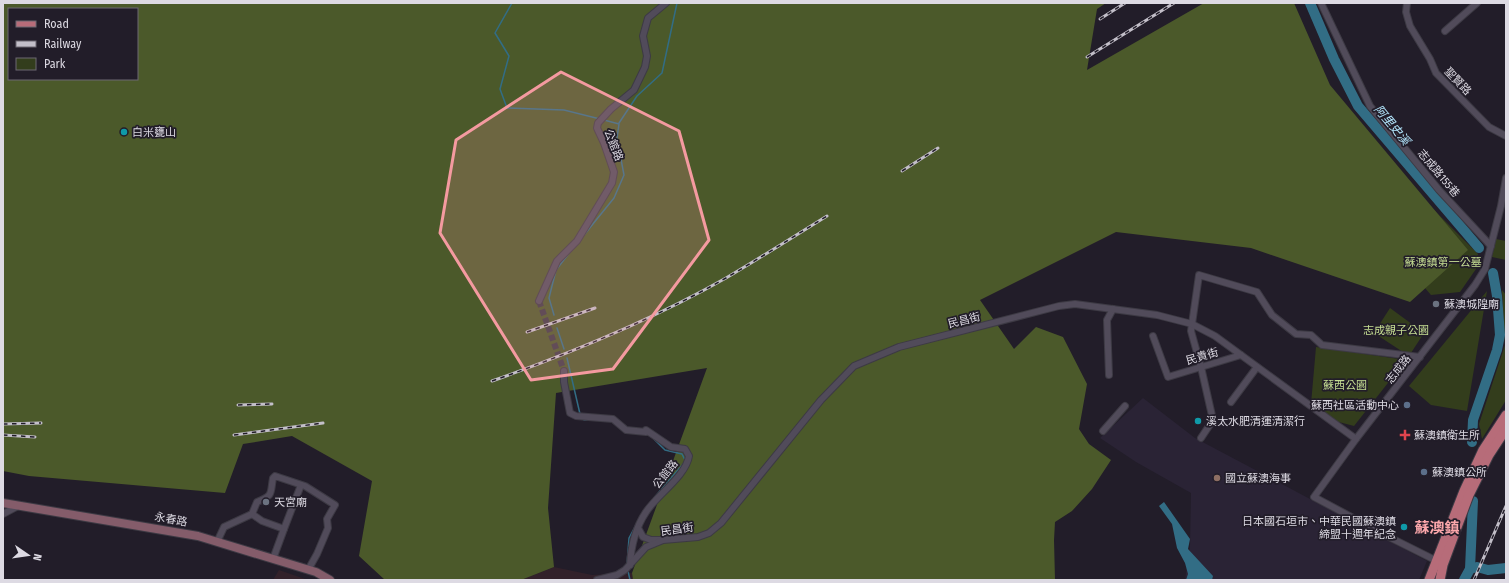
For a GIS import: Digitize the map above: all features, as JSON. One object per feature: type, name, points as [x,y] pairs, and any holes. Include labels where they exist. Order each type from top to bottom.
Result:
[{"type":"main road","points":[[1429,580],[1440,562],[1486,453],[1506,415]]},
{"type":"main road","points":[[1486,453],[1506,429]]},
{"type":"main road","points":[[1440,562],[1440,580]]},
{"type":"street","name":"公館路","points":[[538,301],[557,261],[576,241],[612,183],[614,172],[597,128],[598,123],[611,109],[634,90],[645,67],[646,56],[643,36],[648,18],[666,3]]},
{"type":"street","name":"志成路155巷","points":[[1321,3],[1370,106],[1439,190],[1491,246]]},
{"type":"street","name":"聖賢路","points":[[1407,3],[1406,12],[1410,26],[1430,59],[1436,73],[1489,127],[1506,136]]},
{"type":"street","points":[[1445,31],[1477,3]]},
{"type":"street","name":"志成路","points":[[1440,562],[1314,497],[1356,439],[1475,285],[1485,269],[1503,208],[1506,178]]},
{"type":"street","points":[[1201,438],[1213,420],[1191,331],[1199,275],[1257,292],[1272,315],[1296,334],[1311,335],[1322,345],[1420,357]]},
{"type":"street","name":"民昌街","points":[[630,565],[646,547],[663,540],[698,537],[709,533],[721,524],[821,400],[854,366],[899,347],[1059,306],[1075,304],[1113,309],[1157,315],[1192,324],[1215,336],[1356,439]]},
{"type":"street","points":[[1109,375],[1107,320],[1113,309]]},
{"type":"street","name":"民貴街","points":[[1153,336],[1168,376],[1241,355]]},
{"type":"street","points":[[1231,402],[1257,367]]},
{"type":"street","name":"公館路","points":[[564,371],[564,382],[570,412],[576,416],[613,419],[626,430],[646,432],[646,430],[671,447],[685,449],[689,456],[685,467],[673,483],[647,511],[636,531],[630,565]]},
{"type":"street","points":[[1103,431],[1125,406]]},
{"type":"street","points":[[217,542],[224,527],[252,514],[257,502],[269,498],[272,493],[272,481],[275,476],[282,478],[305,486],[336,505],[328,519],[328,528],[317,554],[308,570]]},
{"type":"street","points":[[273,559],[301,485]]},
{"type":"street","name":"永春路","points":[[3,503],[160,528],[198,536],[308,570],[330,580]]},
{"type":"street","points":[[3,514],[18,506]]},
{"type":"street","points":[[252,514],[262,521],[284,529]]},
{"type":"street","points":[[638,528],[643,537],[651,540],[663,540]]},
{"type":"street","points":[[597,580],[617,575],[630,565]]},
{"type":"highlighted area","points":[[561,72],[679,131],[709,240],[613,369],[531,380],[440,233],[456,140]]},
{"type":"shaded area","name":"國立蘇澳海事","points":[[1143,398],[1195,438],[1427,561],[1419,580],[1185,580],[1190,546],[1191,493],[1136,462],[1100,438]]},
{"type":"shaded area","points":[[554,567],[592,575],[632,573],[633,580],[521,580]]},
{"type":"shaded area","points":[[279,570],[308,580],[273,580]]},
{"type":"green space","points":[[3,3],[1106,3],[1097,9],[1087,70],[1204,3],[1294,3],[1330,85],[1468,250],[1410,302],[1251,248],[1116,232],[980,300],[1014,349],[1036,327],[1063,337],[1087,384],[1079,429],[1089,444],[1111,460],[1092,489],[1072,511],[1055,522],[1055,580],[633,580],[632,573],[707,368],[556,393],[548,508],[554,567],[521,580],[385,580],[359,556],[372,481],[292,436],[243,444],[225,493],[29,476],[3,471]]},
{"type":"green space","name":"蘇澳鎮第一公墓","points":[[1399,175],[1478,254],[1476,269],[1460,292],[1431,295],[1354,205]]},
{"type":"green space","points":[[1496,239],[1506,241],[1506,260],[1492,257]]},
{"type":"green space","points":[[1502,290],[1506,295],[1506,400],[1482,439],[1479,424],[1505,345]]},
{"type":"green space","points":[[1487,291],[1467,411],[1431,405],[1409,386]]},
{"type":"green space","name":"志成親子公園","points":[[1390,308],[1424,333],[1409,356],[1374,333]]},
{"type":"green space","name":"蘇西公園","points":[[1316,347],[1406,360],[1354,426],[1335,421],[1311,404]]},
{"type":"water","points":[[1164,502],[1190,539],[1188,549],[1213,576],[1212,580],[1186,580],[1188,574],[1185,563],[1177,548],[1172,524],[1159,506]]},
{"type":"waterway","points":[[512,3],[495,33],[509,56],[500,89],[507,108],[564,110],[600,119]]},
{"type":"waterway","points":[[619,123],[637,96],[662,73],[677,3]]},
{"type":"waterway","name":"阿里史溪","points":[[1310,3],[1334,59],[1358,106],[1479,248]]},
{"type":"waterway","points":[[584,235],[614,198],[624,175],[617,138],[619,124],[604,120]]},
{"type":"waterway","points":[[554,315],[549,298],[556,270],[570,252]]},
{"type":"waterway","name":"阿里史溪","points":[[1472,442],[1473,420],[1497,350],[1500,335],[1497,296],[1493,273]]},
{"type":"waterway","points":[[557,328],[564,349]]},
{"type":"waterway","points":[[567,358],[580,414]]},
{"type":"waterway","points":[[584,420],[594,420]]},
{"type":"waterway","points":[[654,439],[665,450],[682,454],[685,460]]},
{"type":"waterway","points":[[654,498],[684,463]]},
{"type":"waterway","name":"阿里史溪","points":[[1464,580],[1470,569],[1473,501]]},
{"type":"waterway","points":[[627,565],[629,538],[636,525]]},
{"type":"waterway","points":[[1470,569],[1477,567],[1488,570],[1506,568]]},
{"type":"waterway","points":[[628,571],[630,580]]},
{"type":"tunnel","points":[[539,301],[564,371]]},
{"type":"railway","points":[[1100,19],[1125,3]]},
{"type":"railway","points":[[1087,57],[1174,3]]},
{"type":"railway","points":[[902,171],[938,148]]},
{"type":"railway","points":[[492,381],[611,335],[669,308],[726,278],[827,216]]},
{"type":"railway","points":[[527,332],[595,308]]},
{"type":"railway","points":[[238,405],[272,404]]},
{"type":"railway","points":[[3,424],[41,423]]},
{"type":"railway","points":[[234,435],[323,423]]},
{"type":"railway","points":[[3,435],[35,437]]},
{"type":"railway","points":[[1474,580],[1506,506]]},
{"type":"place","name":"白米甕山","points":[[124,132]]},
{"type":"place","name":"蘇澳城隍廟","points":[[1436,304]]},
{"type":"place","name":"蘇西社區活動中心","points":[[1407,405]]},
{"type":"place","name":"溪太水肥清運清潔行","points":[[1198,421]]},
{"type":"place","name":"蘇澳鎮衛生所","points":[[1405,435]]},
{"type":"place","name":"蘇澳鎮公所","points":[[1424,472]]},
{"type":"place","name":"國立蘇澳海事","points":[[1217,478]]},
{"type":"place","name":"天宮廟","points":[[266,502]]},
{"type":"place","name":"日本國石垣市、中華民國蘇澳鎮 締盟十週年紀念","points":[[1404,527]]},
{"type":"district","name":"蘇澳鎮","points":[[1437,528]]}]
